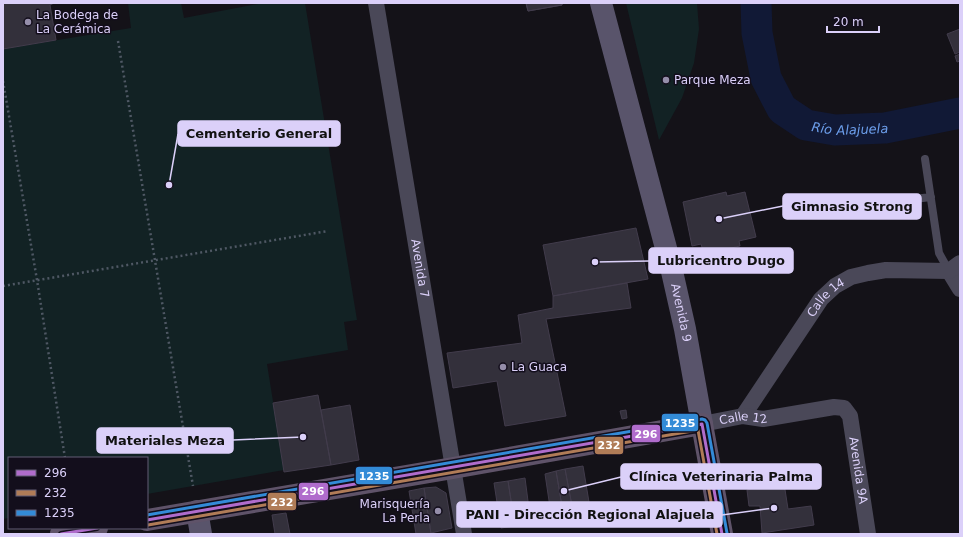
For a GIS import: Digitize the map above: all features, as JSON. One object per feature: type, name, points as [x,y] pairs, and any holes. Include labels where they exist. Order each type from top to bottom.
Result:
[{"type":"main road","name":"Calle 12","points":[[148,520],[702,424]]},
{"type":"main road","name":"Avenida 9","points":[[702,424],[722,534]]},
{"type":"main road","points":[[61,534],[91,529]]},
{"type":"street","name":"Avenida 7","points":[[376,3],[464,534]]},
{"type":"street","name":"Avenida 9","points":[[601,3],[671,266],[685,329],[702,424]]},
{"type":"street","points":[[954,267],[960,289]]},
{"type":"street","name":"Calle 14","points":[[743,416],[821,299],[835,286],[851,277],[886,270],[954,267]]},
{"type":"street","name":"Calle 12","points":[[702,424],[743,416],[763,419],[834,407],[844,408]]},
{"type":"street","name":"Avenida 9A","points":[[844,408],[850,416],[868,534]]},
{"type":"street","points":[[197,511],[201,534]]},
{"type":"lane","points":[[925,159],[939,253],[954,267]]},
{"type":"lane","points":[[822,215],[872,204],[931,197]]},
{"type":"path","points":[[118,41],[193,486]]},
{"type":"path","points":[[3,81],[66,457]]},
{"type":"path","points":[[3,286],[328,231]]},
{"type":"shaded area","points":[[128,3],[181,3],[184,18],[263,3],[305,3],[357,320],[344,322],[348,350],[267,364],[284,470],[148,494],[148,457],[8,457],[8,518],[3,519],[3,49],[131,28]]},
{"type":"shaded area","name":"Parque Meza","points":[[626,3],[697,3],[699,29],[694,63],[682,98],[659,140]]},
{"type":"building","name":"La Bodega de La Cerámica","points":[[3,3],[54,3],[50,5],[56,40],[3,49]]},
{"type":"building","points":[[526,3],[562,3],[562,5],[528,11]]},
{"type":"building","points":[[526,3],[562,3],[562,5],[528,11]]},
{"type":"building","points":[[960,29],[960,52],[955,54],[947,34]]},
{"type":"building","points":[[960,54],[960,61],[957,62],[955,56]]},
{"type":"building","points":[[726,192],[727,196],[745,192],[756,237],[739,241],[740,246],[704,254],[701,244],[692,246],[683,202]]},
{"type":"building","points":[[636,228],[648,279],[553,296],[543,245]]},
{"type":"building","name":"La Guaca","points":[[627,283],[631,308],[546,319],[566,416],[505,426],[497,381],[453,388],[447,353],[522,343],[518,315],[553,308],[553,296]]},
{"type":"building","points":[[318,395],[331,465],[284,472],[273,403]]},
{"type":"building","points":[[350,405],[359,460],[331,465],[321,410]]},
{"type":"building","points":[[626,410],[627,418],[622,419],[620,411]]},
{"type":"building","points":[[583,466],[590,508],[573,511],[565,469]]},
{"type":"building","points":[[565,469],[573,511],[563,512],[556,471]]},
{"type":"building","points":[[556,471],[563,512],[551,514],[545,474]]},
{"type":"building","points":[[525,478],[531,524],[515,526],[508,481]]},
{"type":"building","points":[[508,481],[515,526],[501,528],[494,483]]},
{"type":"building","points":[[784,483],[788,509],[811,506],[814,525],[762,533],[760,506],[749,506],[747,490]]},
{"type":"building","name":"Marisquería La Perla","points":[[436,487],[446,493],[452,528],[431,533],[424,488]]},
{"type":"building","points":[[424,488],[431,534],[416,534],[409,491]]},
{"type":"building","points":[[286,513],[290,534],[275,534],[272,515]]},
{"type":"waterway","name":"Río Alajuela","points":[[756,3],[757,33],[766,78],[782,109],[806,125],[835,130],[885,128],[960,113]]},
{"type":"transit line","name":"1235","points":[[148,515],[702,419],[707,423],[727,533]]},
{"type":"transit line","name":"296","points":[[148,520],[702,424],[722,534]]},
{"type":"transit line","name":"232","points":[[148,525],[698,430],[717,534]]},
{"type":"transit line","name":"296","points":[[61,534],[91,529]]},
{"type":"place","name":"La Bodega de La Cerámica","points":[[28,22]]},
{"type":"place","name":"Parque Meza","points":[[666,80]]},
{"type":"place","name":"Cementerio General","points":[[169,185]]},
{"type":"place","name":"Gimnasio Strong","points":[[719,219]]},
{"type":"place","name":"Lubricentro Dugo","points":[[595,262]]},
{"type":"place","name":"La Guaca","points":[[503,367]]},
{"type":"place","name":"Materiales Meza","points":[[303,437]]},
{"type":"place","name":"Clínica Veterinaria Palma","points":[[564,491]]},
{"type":"place","name":"PANI - Dirección Regional Alajuela","points":[[774,508]]},
{"type":"place","name":"Marisquería La Perla","points":[[438,511]]}]
